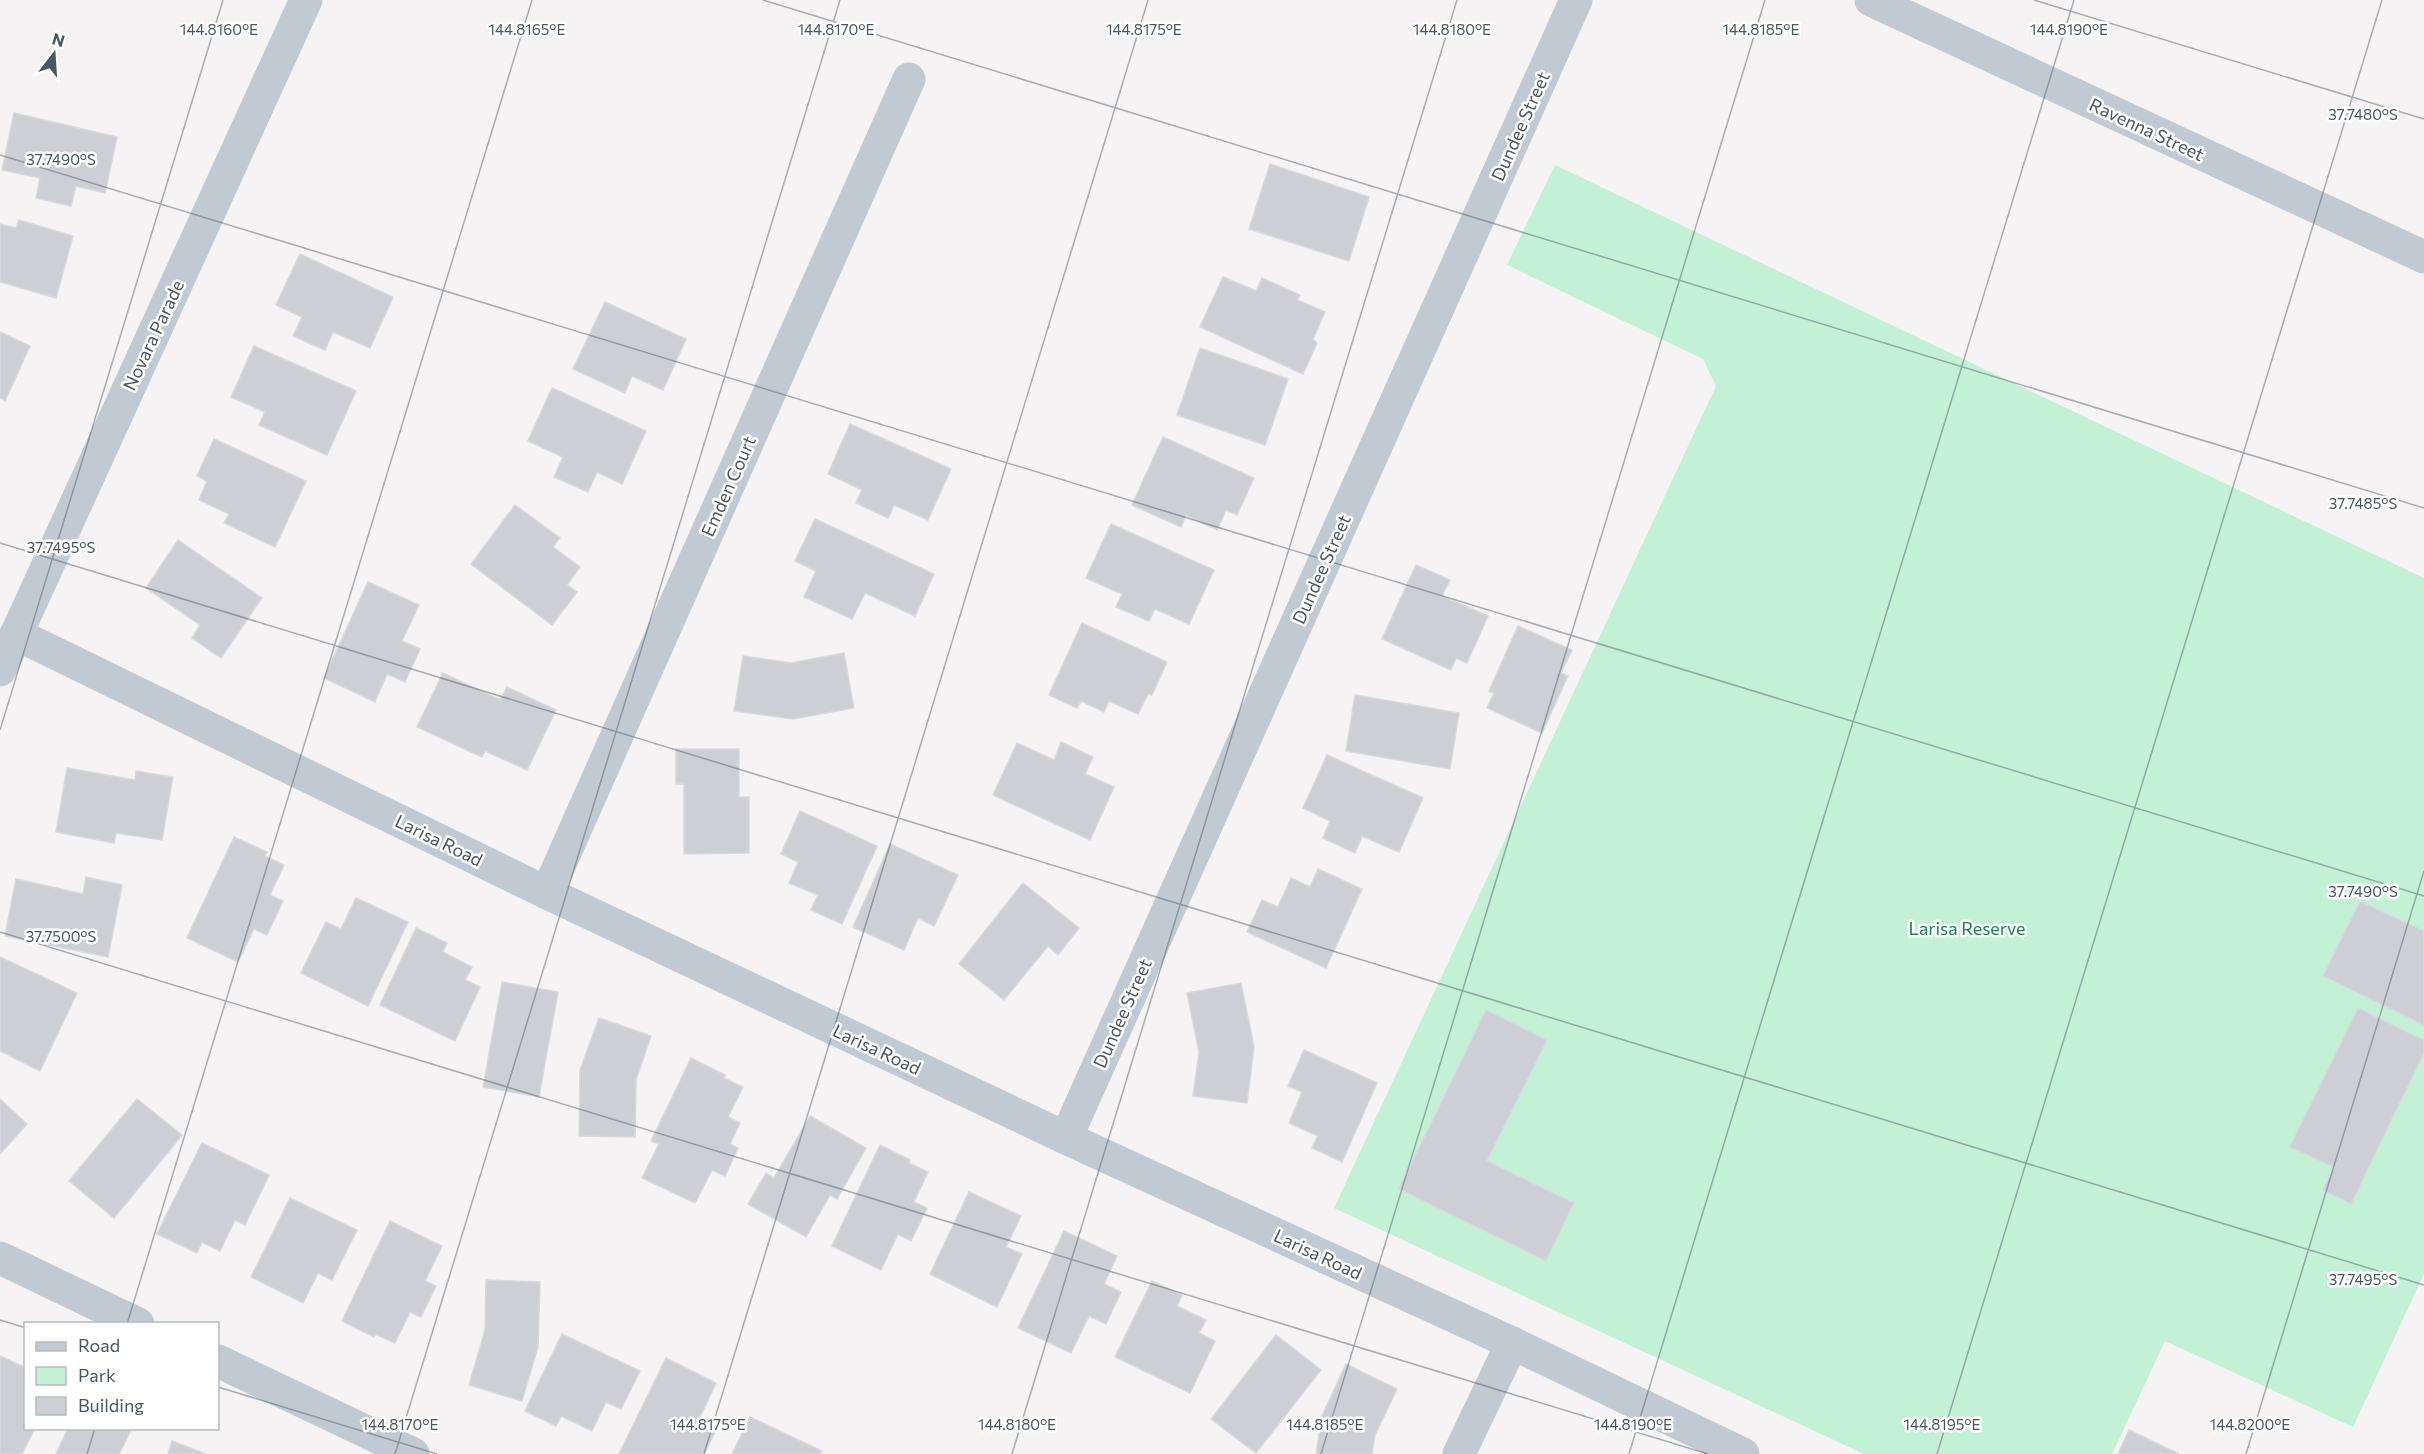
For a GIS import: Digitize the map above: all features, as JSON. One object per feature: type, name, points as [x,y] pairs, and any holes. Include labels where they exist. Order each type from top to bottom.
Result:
[{"type":"street","name":"Novara Parade","points":[[0,670],[306,0]]},
{"type":"street","name":"Dundee Street","points":[[1066,1138],[1576,0]]},
{"type":"street","name":"Ravenna Street","points":[[1871,0],[2424,257]]},
{"type":"street","name":"Emden Court","points":[[547,893],[909,80]]},
{"type":"street","name":"Larisa Road","points":[[16,634],[547,893],[1066,1138],[1512,1343],[1743,1454]]},
{"type":"street","points":[[0,1258],[136,1322]]},
{"type":"street","points":[[1459,1454],[1512,1343]]},
{"type":"street","points":[[219,1361],[413,1454]]},
{"type":"green space","name":"Larisa Reserve","points":[[1555,165],[2424,578],[2424,1274],[2353,1427],[2165,1341],[2112,1454],[1864,1454],[1334,1208],[1716,386],[1703,359],[1507,265]]},
{"type":"building","points":[[14,113],[117,137],[105,193],[76,186],[71,206],[36,198],[40,178],[2,170]]},
{"type":"building","points":[[1270,164],[1369,197],[1349,261],[1249,229]]},
{"type":"building","points":[[19,220],[73,236],[56,298],[0,282],[0,224],[16,228]]},
{"type":"building","points":[[300,254],[393,297],[370,348],[333,332],[325,350],[293,336],[302,317],[276,305]]},
{"type":"building","points":[[1223,277],[1256,291],[1262,278],[1300,295],[1297,300],[1325,312],[1313,339],[1317,343],[1303,374],[1200,327]]},
{"type":"building","points":[[605,302],[686,339],[663,390],[632,376],[625,393],[573,369]]},
{"type":"building","points":[[0,332],[30,346],[5,401],[0,398]]},
{"type":"building","points":[[254,346],[356,391],[327,455],[259,425],[265,412],[231,397]]},
{"type":"building","points":[[1200,348],[1288,379],[1265,445],[1177,415]]},
{"type":"building","points":[[552,388],[646,431],[622,484],[597,472],[588,492],[554,477],[563,457],[528,441]]},
{"type":"building","points":[[850,424],[951,469],[928,520],[894,505],[888,518],[856,503],[862,490],[828,474]]},
{"type":"building","points":[[1163,437],[1254,478],[1237,515],[1226,510],[1217,530],[1186,515],[1181,527],[1132,505]]},
{"type":"building","points":[[214,439],[306,481],[275,547],[224,523],[229,514],[199,500],[207,481],[197,476]]},
{"type":"building","points":[[515,505],[560,538],[553,547],[580,567],[567,585],[577,592],[552,625],[471,564]]},
{"type":"building","points":[[815,519],[934,574],[915,616],[865,593],[852,619],[804,597],[816,571],[795,561]]},
{"type":"building","points":[[1111,524],[1214,570],[1189,624],[1155,609],[1149,621],[1116,607],[1122,594],[1086,578]]},
{"type":"building","points":[[178,540],[262,598],[221,658],[192,638],[200,625],[146,588]]},
{"type":"building","points":[[1416,565],[1450,580],[1442,596],[1488,616],[1467,663],[1456,658],[1451,670],[1382,639]]},
{"type":"building","points":[[368,582],[419,605],[402,641],[420,649],[405,682],[387,674],[375,702],[324,678]]},
{"type":"building","points":[[1082,623],[1167,662],[1152,695],[1148,694],[1138,714],[1109,701],[1104,712],[1081,701],[1077,708],[1049,695]]},
{"type":"building","points":[[1518,626],[1572,650],[1561,673],[1568,676],[1542,733],[1487,708],[1494,693],[1489,691]]},
{"type":"building","points":[[844,653],[854,708],[793,719],[734,711],[743,656],[791,663]]},
{"type":"building","points":[[443,673],[500,700],[507,687],[556,710],[527,770],[485,751],[482,757],[417,727]]},
{"type":"building","points":[[1355,695],[1459,713],[1450,769],[1346,751]]},
{"type":"building","points":[[1061,742],[1093,757],[1085,774],[1114,787],[1090,840],[993,795],[1017,743],[1054,760]]},
{"type":"building","points":[[676,749],[739,749],[739,797],[749,797],[749,853],[684,854],[684,784],[676,784]]},
{"type":"building","points":[[1327,755],[1423,798],[1399,852],[1362,836],[1355,853],[1323,838],[1330,821],[1303,808]]},
{"type":"building","points":[[67,768],[135,780],[136,771],[173,777],[162,840],[116,833],[114,843],[56,832]]},
{"type":"building","points":[[800,811],[877,846],[842,924],[811,910],[818,895],[789,883],[798,862],[781,854]]},
{"type":"building","points":[[234,837],[267,852],[265,856],[284,865],[270,895],[283,901],[267,935],[254,929],[238,962],[187,938]]},
{"type":"building","points":[[890,844],[958,875],[934,926],[918,918],[904,950],[853,927]]},
{"type":"building","points":[[1318,869],[1362,889],[1326,968],[1247,932],[1262,900],[1278,907],[1291,878],[1310,887]]},
{"type":"building","points":[[86,877],[122,885],[108,957],[5,936],[16,879],[83,894]]},
{"type":"building","points":[[1023,883],[1079,928],[1058,955],[1048,946],[1004,1000],[959,964]]},
{"type":"building","points":[[356,898],[408,922],[368,1006],[301,973],[326,922],[341,929]]},
{"type":"building","points":[[2360,901],[2424,931],[2424,1025],[2323,976]]},
{"type":"building","points":[[416,928],[447,943],[443,952],[472,967],[465,980],[480,987],[455,1041],[380,1005]]},
{"type":"building","points":[[0,957],[77,993],[40,1071],[0,1051]]},
{"type":"building","points":[[502,982],[558,992],[539,1097],[483,1087]]},
{"type":"building","points":[[1241,983],[1254,1047],[1247,1103],[1193,1096],[1199,1052],[1187,993]]},
{"type":"building","points":[[2358,1008],[2424,1040],[2424,1053],[2351,1204],[2323,1190],[2334,1167],[2290,1147]]},
{"type":"building","points":[[1486,1010],[1547,1040],[1487,1161],[1574,1203],[1546,1261],[1399,1189]]},
{"type":"building","points":[[599,1018],[651,1036],[636,1080],[635,1137],[579,1136],[580,1070]]},
{"type":"building","points":[[1304,1050],[1377,1083],[1342,1162],[1312,1148],[1318,1136],[1289,1123],[1302,1092],[1288,1086]]},
{"type":"building","points":[[691,1058],[743,1087],[728,1117],[740,1123],[730,1144],[738,1148],[725,1176],[712,1170],[695,1203],[642,1178],[659,1144],[651,1141]]},
{"type":"building","points":[[0,1099],[27,1124],[0,1154]]},
{"type":"building","points":[[137,1099],[182,1135],[114,1218],[69,1181]]},
{"type":"building","points":[[810,1116],[866,1148],[837,1199],[830,1195],[806,1237],[748,1204],[766,1173],[774,1178]]},
{"type":"building","points":[[202,1143],[269,1175],[245,1225],[235,1220],[220,1251],[202,1242],[197,1253],[157,1234]]},
{"type":"building","points":[[880,1145],[928,1172],[914,1202],[927,1208],[911,1241],[898,1234],[881,1270],[832,1246]]},
{"type":"building","points":[[969,1192],[1021,1216],[1006,1247],[1022,1254],[997,1307],[930,1274]]},
{"type":"building","points":[[290,1198],[357,1230],[332,1280],[318,1273],[303,1303],[251,1277]]},
{"type":"building","points":[[390,1221],[442,1246],[425,1281],[436,1286],[421,1317],[410,1312],[395,1343],[375,1334],[374,1337],[342,1321]]},
{"type":"building","points":[[1064,1231],[1117,1256],[1104,1284],[1121,1292],[1106,1324],[1089,1316],[1071,1353],[1018,1328]]},
{"type":"building","points":[[486,1280],[540,1282],[538,1347],[522,1401],[469,1385],[485,1330]]},
{"type":"building","points":[[1152,1281],[1182,1295],[1177,1306],[1206,1320],[1199,1333],[1215,1341],[1190,1393],[1115,1357]]},
{"type":"building","points":[[562,1334],[640,1371],[621,1409],[606,1402],[592,1431],[561,1416],[556,1426],[525,1411]]},
{"type":"building","points":[[1276,1335],[1321,1370],[1256,1453],[1211,1419]]},
{"type":"building","points":[[0,1356],[24,1367],[24,1430],[34,1430],[22,1454],[0,1454]]},
{"type":"building","points":[[666,1358],[716,1383],[699,1419],[717,1428],[704,1454],[619,1454]]},
{"type":"building","points":[[1346,1364],[1397,1389],[1375,1435],[1372,1454],[1316,1454],[1322,1416]]},
{"type":"building","points":[[750,1417],[822,1451],[820,1454],[732,1454]]},
{"type":"building","points":[[67,1430],[131,1430],[119,1454],[56,1454]]},
{"type":"building","points":[[2129,1430],[2179,1454],[2118,1454]]},
{"type":"building","points":[[172,1441],[206,1454],[168,1454]]}]
